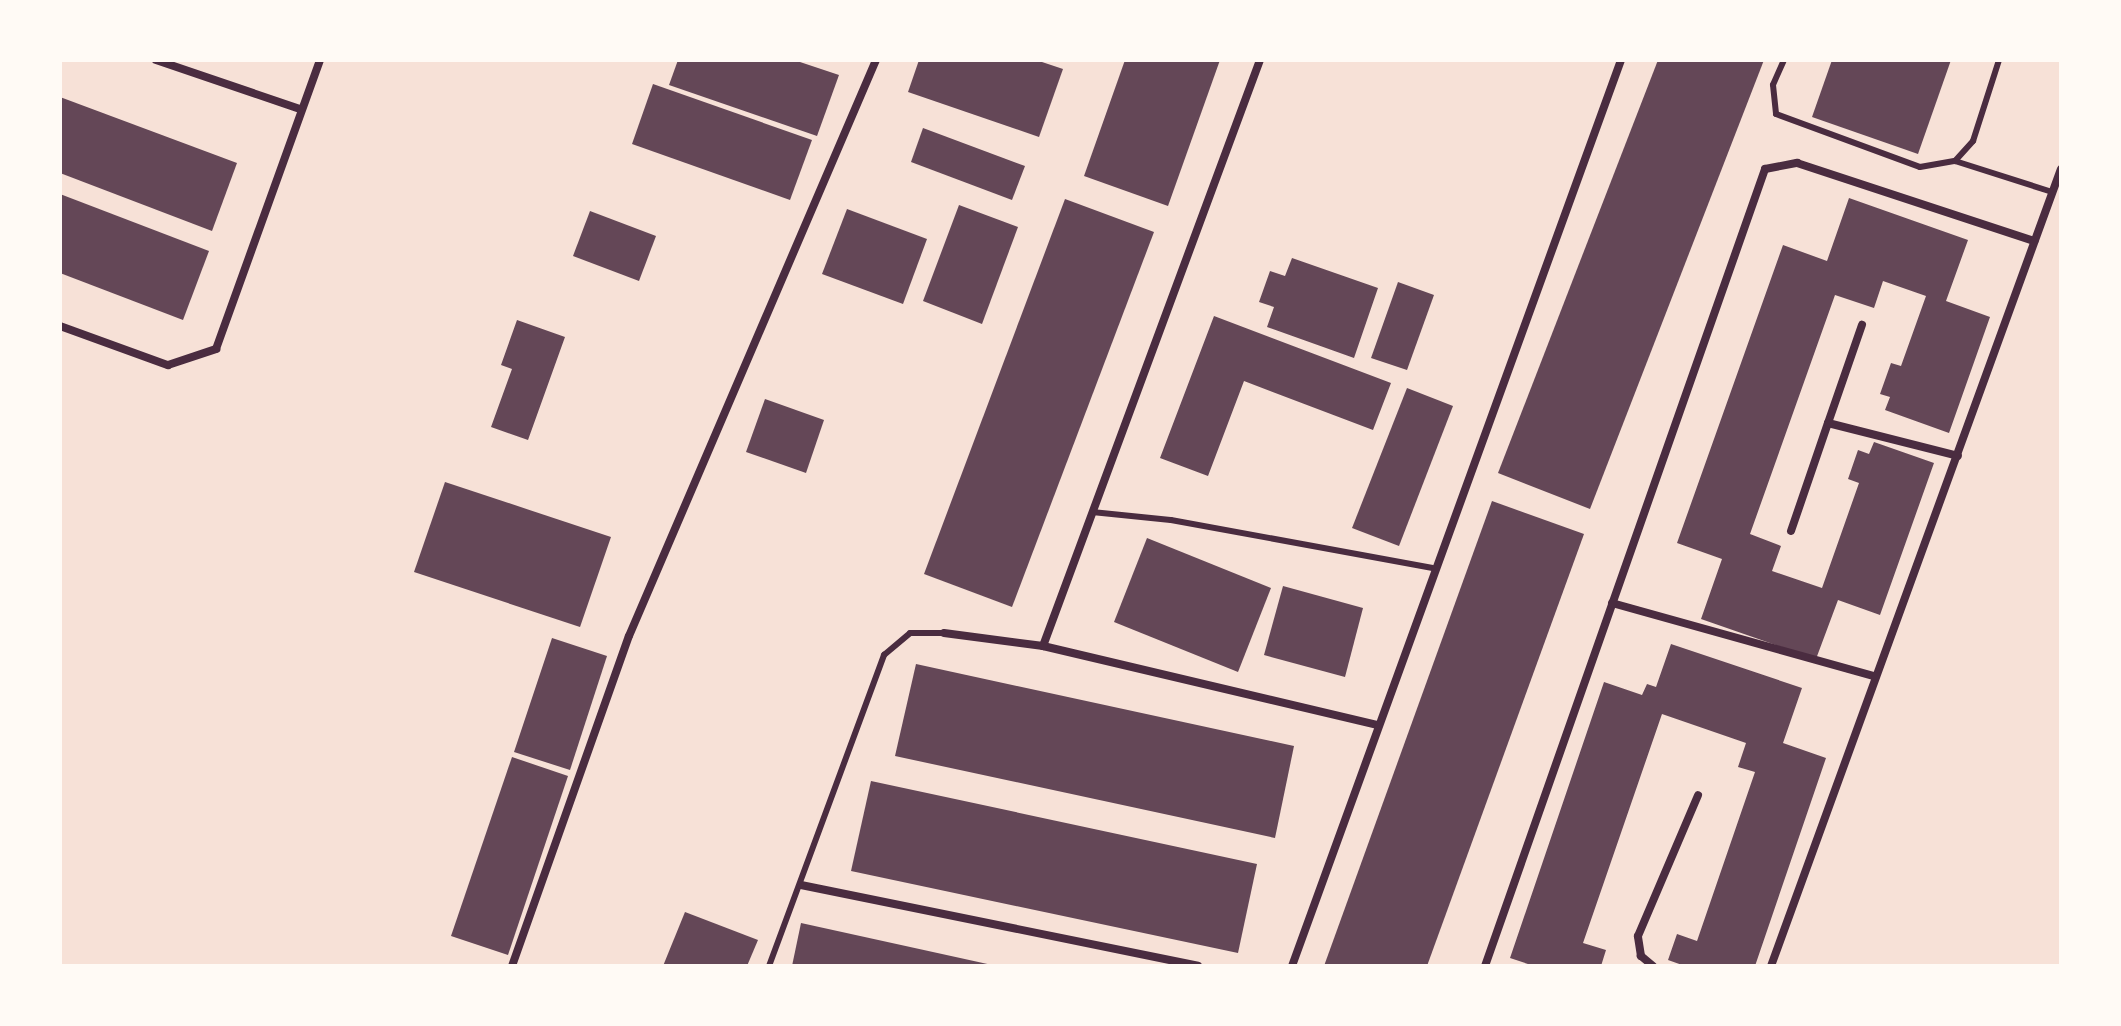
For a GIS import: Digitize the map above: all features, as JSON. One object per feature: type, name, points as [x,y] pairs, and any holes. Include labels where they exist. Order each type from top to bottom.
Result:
[{"type":"street","points":[[156,60],[300,109]]},
{"type":"street","points":[[60,326],[168,365],[216,349],[320,60]]},
{"type":"street","points":[[512,966],[629,636],[876,60]]},
{"type":"street","points":[[1043,646],[1260,60]]},
{"type":"street","points":[[1292,966],[1433,568],[1621,60]]},
{"type":"street","points":[[1485,966],[1765,169],[1797,163],[2034,241]]},
{"type":"street","points":[[1771,966],[2061,169]]},
{"type":"street","points":[[1791,531],[1862,325]]},
{"type":"street","points":[[1828,423],[1958,456]]},
{"type":"street","points":[[1612,603],[1874,676]]},
{"type":"street","points":[[944,633],[1043,646],[1376,725]]},
{"type":"street","points":[[1653,966],[1641,956],[1638,936],[1698,795]]},
{"type":"street","points":[[801,885],[1198,966]]},
{"type":"lane","points":[[1784,60],[1773,85],[1776,114],[1920,167],[1955,161],[2052,192]]},
{"type":"lane","points":[[1955,161],[1973,141],[1999,60]]},
{"type":"lane","points":[[1092,512],[1171,520],[1433,568]]},
{"type":"lane","points":[[769,966],[884,655],[910,633],[944,633]]},
{"type":"building","points":[[678,60],[794,60],[839,75],[817,136],[669,85]]},
{"type":"building","points":[[919,60],[1036,60],[1063,69],[1039,137],[908,92]]},
{"type":"building","points":[[1125,60],[1220,60],[1168,206],[1084,176]]},
{"type":"building","points":[[1658,60],[1764,60],[1590,509],[1498,473]]},
{"type":"building","points":[[1832,60],[1951,60],[1918,154],[1812,117]]},
{"type":"building","points":[[653,84],[812,140],[790,200],[632,144]]},
{"type":"building","points":[[60,97],[237,163],[212,231],[60,173]]},
{"type":"building","points":[[923,128],[1025,166],[1012,200],[911,162]]},
{"type":"building","points":[[60,194],[209,251],[183,320],[60,273]]},
{"type":"building","points":[[1849,198],[1968,240],[1946,301],[1990,317],[1949,433],[1885,410],[1890,397],[1880,394],[1891,363],[1901,366],[1926,296],[1883,281],[1874,308],[1835,295],[1750,534],[1781,546],[1772,571],[1822,588],[1859,483],[1848,479],[1858,450],[1869,454],[1874,442],[1934,463],[1880,615],[1838,600],[1816,659],[1701,619],[1722,559],[1677,543],[1783,245],[1827,261]]},
{"type":"building","points":[[1065,199],[1154,232],[1012,607],[924,574]]},
{"type":"building","points":[[959,205],[1018,227],[982,324],[923,301]]},
{"type":"building","points":[[847,209],[927,239],[903,304],[822,274]]},
{"type":"building","points":[[590,211],[656,236],[639,281],[573,256]]},
{"type":"building","points":[[1292,258],[1378,288],[1354,358],[1267,327],[1274,307],[1259,302],[1270,271],[1285,276]]},
{"type":"building","points":[[1398,282],[1434,295],[1407,370],[1371,358]]},
{"type":"building","points":[[1214,316],[1391,383],[1373,430],[1244,381],[1208,476],[1160,458]]},
{"type":"building","points":[[517,320],[565,337],[528,440],[491,427],[512,369],[501,365]]},
{"type":"building","points":[[1407,388],[1453,406],[1399,546],[1352,528]]},
{"type":"building","points":[[765,399],[824,420],[806,473],[746,452]]},
{"type":"building","points":[[445,482],[611,537],[580,627],[414,572]]},
{"type":"building","points":[[1492,501],[1584,534],[1427,966],[1324,966]]},
{"type":"building","points":[[1147,538],[1271,588],[1238,672],[1114,622]]},
{"type":"building","points":[[1283,586],[1363,608],[1345,677],[1264,655]]},
{"type":"building","points":[[552,638],[607,656],[570,770],[514,752]]},
{"type":"building","points":[[1671,644],[1802,688],[1783,743],[1826,758],[1755,966],[1685,966],[1668,960],[1677,934],[1697,941],[1755,772],[1738,767],[1746,743],[1662,714],[1583,943],[1606,950],[1601,966],[1534,966],[1510,958],[1604,682],[1642,695],[1647,684],[1656,687]]},
{"type":"building","points":[[916,664],[1294,746],[1275,838],[895,756]]},
{"type":"building","points":[[512,757],[568,776],[508,955],[451,936]]},
{"type":"building","points":[[871,781],[1257,864],[1238,953],[851,871]]},
{"type":"building","points":[[685,912],[758,940],[747,966],[663,966]]},
{"type":"building","points":[[801,923],[992,965],[792,966]]}]
